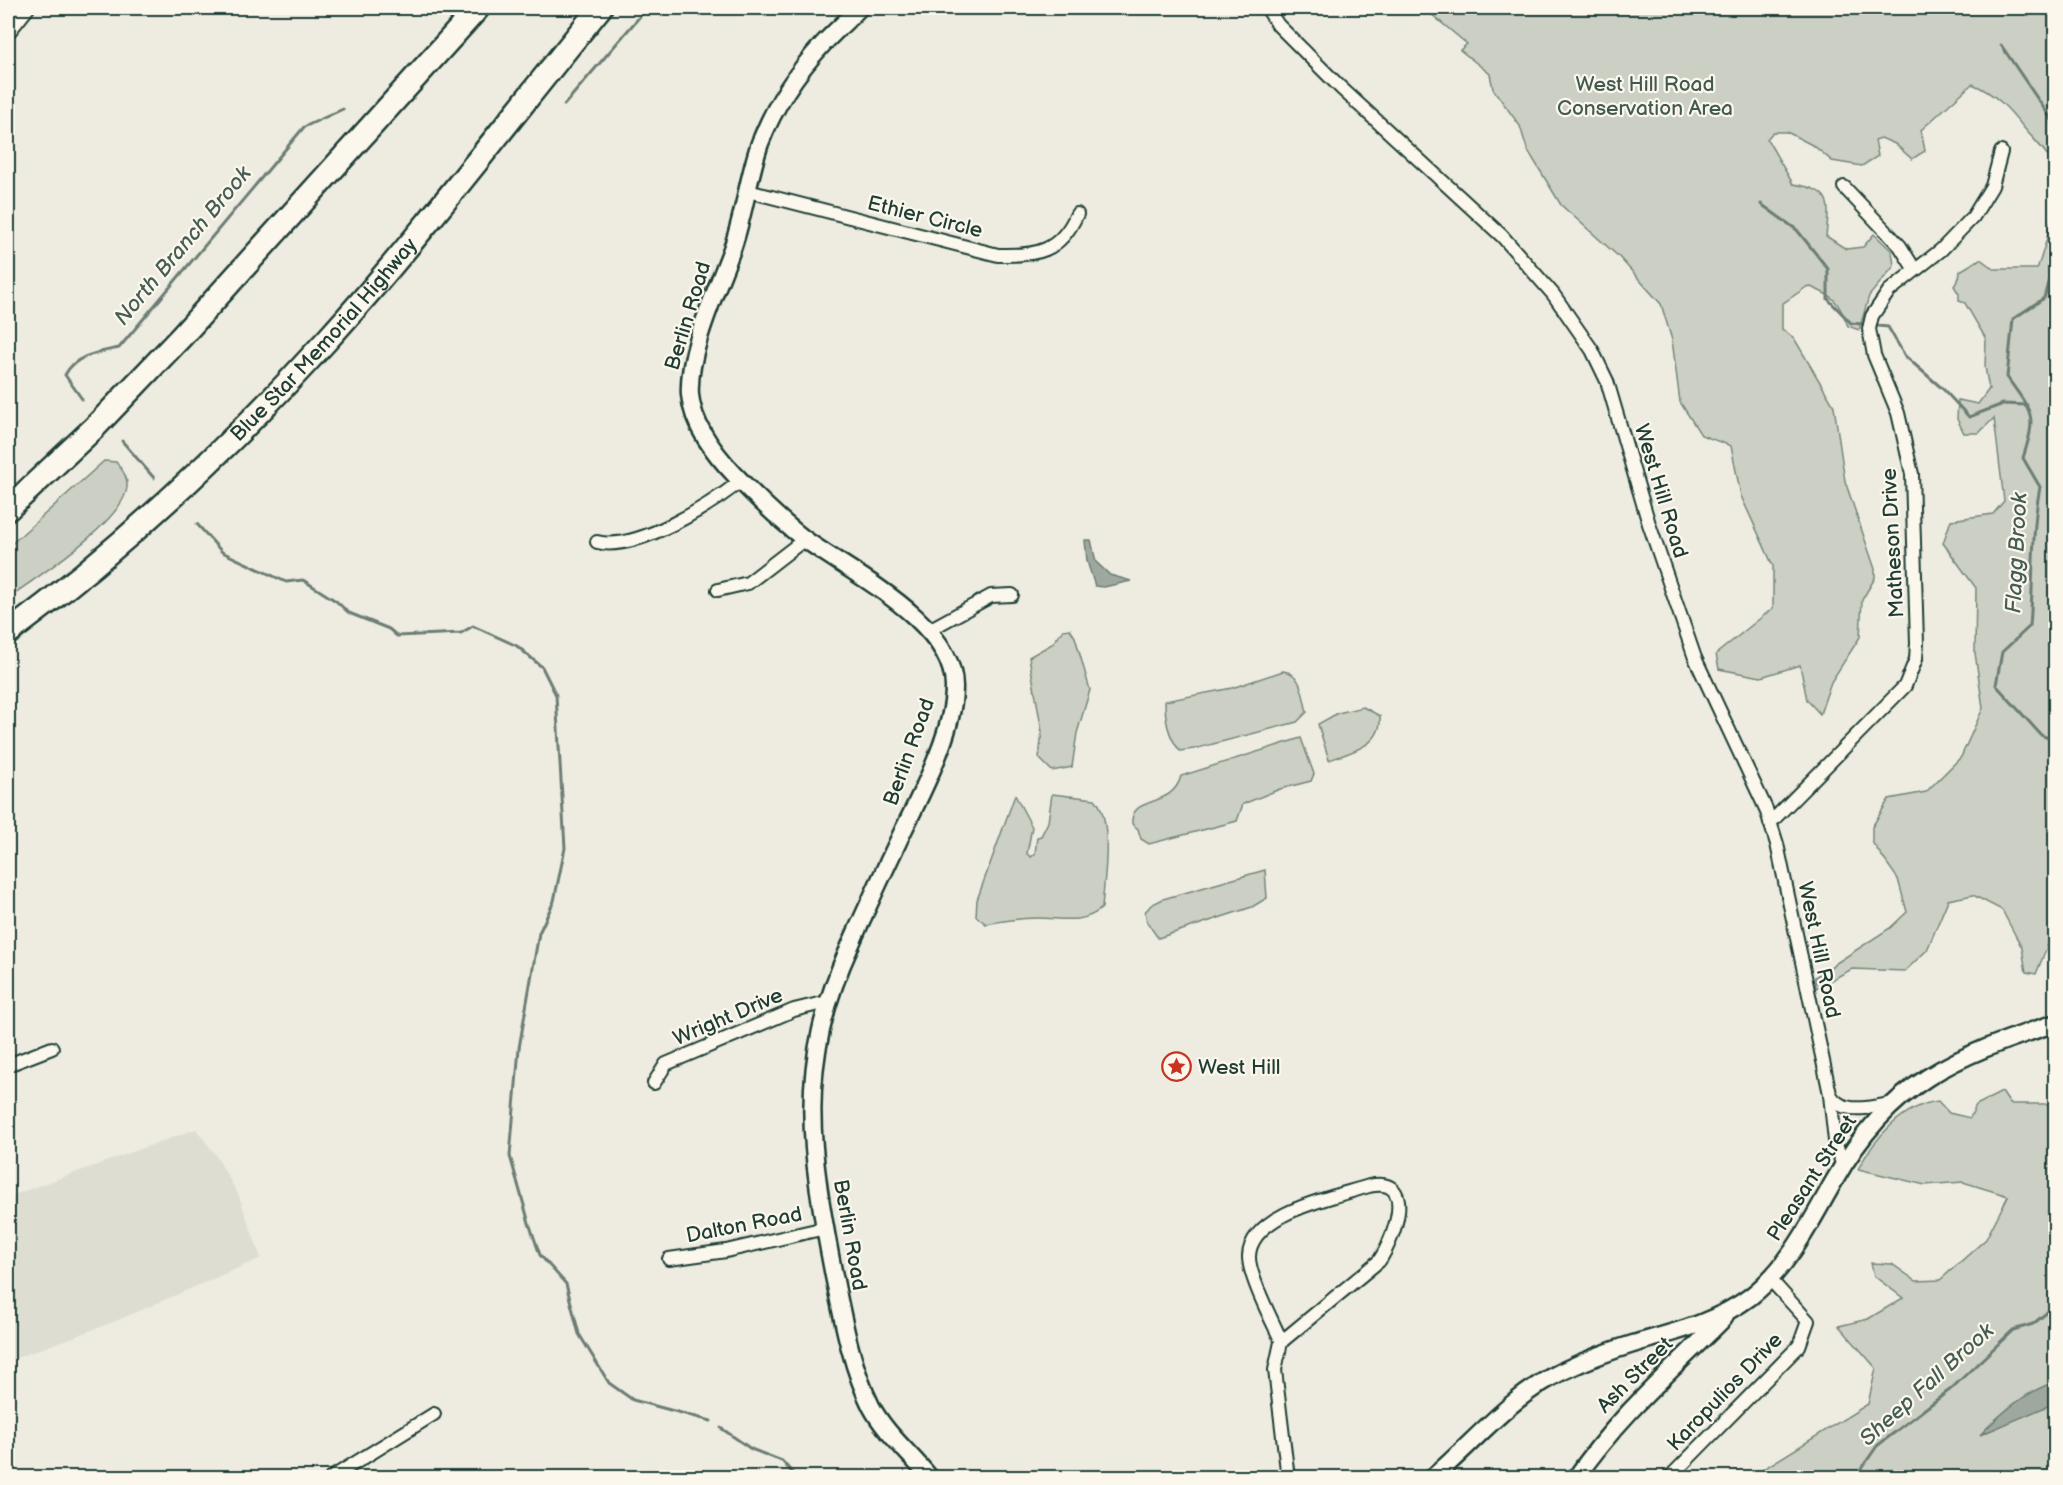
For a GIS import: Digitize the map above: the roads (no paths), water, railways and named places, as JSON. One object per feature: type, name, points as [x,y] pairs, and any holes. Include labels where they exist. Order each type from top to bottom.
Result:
[{"type":"highway","points":[[8,509],[94,428],[181,337],[478,8]]},
{"type":"highway","name":"Blue Star Memorial Highway","points":[[8,633],[139,528],[299,370],[394,261],[600,8]]},
{"type":"street","points":[[8,33],[28,8]]},
{"type":"street","name":"Berlin Road","points":[[859,8],[816,52],[785,95],[760,144],[733,246],[706,316],[690,390],[694,413],[704,436],[741,481],[774,514],[805,539],[896,602],[927,631],[942,649],[953,675],[952,701],[944,733],[927,780],[851,942],[827,1002],[818,1036],[811,1090],[813,1151],[844,1326],[866,1394],[876,1414],[930,1478]]},
{"type":"street","name":"West Hill Road","points":[[1267,8],[1278,25],[1317,64],[1524,259],[1553,294],[1592,350],[1610,392],[1649,524],[1695,658],[1770,823],[1830,1094],[1835,1142],[1843,1167]]},
{"type":"street","name":"Matheson Drive","points":[[1770,823],[1905,686],[1916,660],[1912,474],[1898,413],[1874,355],[1869,329],[1872,316],[1889,291],[1941,250],[1972,216],[1992,186],[2001,152]]},
{"type":"street","points":[[1844,187],[1900,246],[1915,270]]},
{"type":"street","name":"Ethier Circle","points":[[748,191],[998,255],[1021,255],[1049,248],[1065,238],[1077,214]]},
{"type":"street","points":[[597,542],[618,544],[668,525],[708,507],[741,481]]},
{"type":"street","points":[[718,590],[748,583],[805,539]]},
{"type":"street","points":[[927,631],[991,596],[1012,595]]},
{"type":"street","name":"Wright Drive","points":[[654,1083],[666,1064],[794,1010],[827,1002]]},
{"type":"street","name":"Pleasant Street","points":[[1432,1478],[1508,1406],[1543,1382],[1630,1345],[1667,1335],[1731,1310],[1752,1296],[1800,1242],[1867,1130],[1890,1104],[1941,1067],[2055,1023]]},
{"type":"street","points":[[8,1065],[52,1048]]},
{"type":"street","points":[[1830,1094],[1833,1101],[1848,1108],[1890,1104]]},
{"type":"street","points":[[1281,1342],[1379,1261],[1393,1234],[1399,1207],[1395,1193],[1388,1187],[1379,1184],[1369,1186],[1293,1210],[1271,1221],[1257,1234],[1251,1245],[1250,1264],[1281,1342],[1275,1370],[1288,1478]]},
{"type":"street","name":"Dalton Road","points":[[669,1259],[726,1251],[825,1228]]},
{"type":"street","name":"Karopulios Drive","points":[[1672,1475],[1799,1346],[1808,1321],[1769,1278]]},
{"type":"street","name":"Ash Street","points":[[1576,1478],[1616,1425],[1731,1310]]},
{"type":"street","points":[[1667,1335],[1678,1361]]},
{"type":"street","points":[[331,1478],[434,1414]]},
{"type":"waterway","name":"North Branch Brook","points":[[564,105],[647,8]]},
{"type":"waterway","points":[[2001,45],[2056,126]]},
{"type":"waterway","name":"North Branch Brook","points":[[82,399],[65,375],[69,368],[88,356],[119,348],[304,127],[343,109]]},
{"type":"waterway","points":[[1761,204],[1797,230],[1828,269],[1828,299],[1851,323],[1862,324]]},
{"type":"waterway","name":"Flagg Brook","points":[[2056,254],[2044,298],[2013,319],[2007,377],[2030,415],[2030,432],[2023,458],[2040,487],[2034,539],[2030,626],[2002,652],[1996,685],[2041,735],[2056,741]]},
{"type":"waterway","points":[[1878,326],[1888,327],[1905,356],[1944,390],[1969,417],[2003,404],[2027,405]]},
{"type":"waterway","name":"North Branch Brook","points":[[122,441],[154,478]]},
{"type":"waterway","name":"North Branch Brook","points":[[197,524],[222,552],[286,582],[303,580],[336,601],[349,613],[389,629],[397,636],[461,633],[473,626],[517,646],[542,667],[556,695],[565,848],[554,901],[539,933],[519,1048],[510,1156],[540,1255],[566,1284],[579,1334],[609,1383],[633,1400],[711,1421]]},
{"type":"waterway","name":"Sheep Fall Brook","points":[[1855,1478],[1877,1446],[1952,1388],[2013,1330],[2033,1324],[2056,1305]]},
{"type":"waterway","name":"North Branch Brook","points":[[721,1428],[751,1449],[782,1461],[797,1478]]},
{"type":"place","name":"West Hill","points":[[1177,1067]]},
{"type":"park label","name":"West Hill Road Conservation Area","points":[[1645,96]]}]
